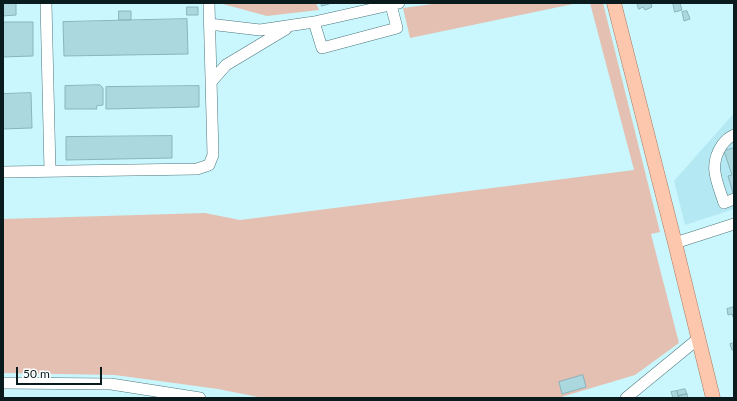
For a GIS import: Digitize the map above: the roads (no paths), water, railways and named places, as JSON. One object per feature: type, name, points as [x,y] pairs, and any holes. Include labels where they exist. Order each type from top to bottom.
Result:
[{"type":"main road","points":[[614,3],[676,243],[713,398]]},
{"type":"street","points":[[46,3],[50,171]]},
{"type":"street","points":[[3,172],[197,169],[209,165],[213,155],[209,3]]},
{"type":"street","points":[[209,24],[260,30],[314,22],[395,4],[397,28],[322,48],[314,22]]},
{"type":"street","points":[[211,82],[226,65],[292,26]]},
{"type":"street","points":[[734,135],[724,142],[714,161],[715,175],[724,203],[734,199]]},
{"type":"street","points":[[676,243],[734,224]]},
{"type":"street","points":[[626,398],[699,338]]},
{"type":"street","points":[[3,383],[111,384],[200,398]]}]
